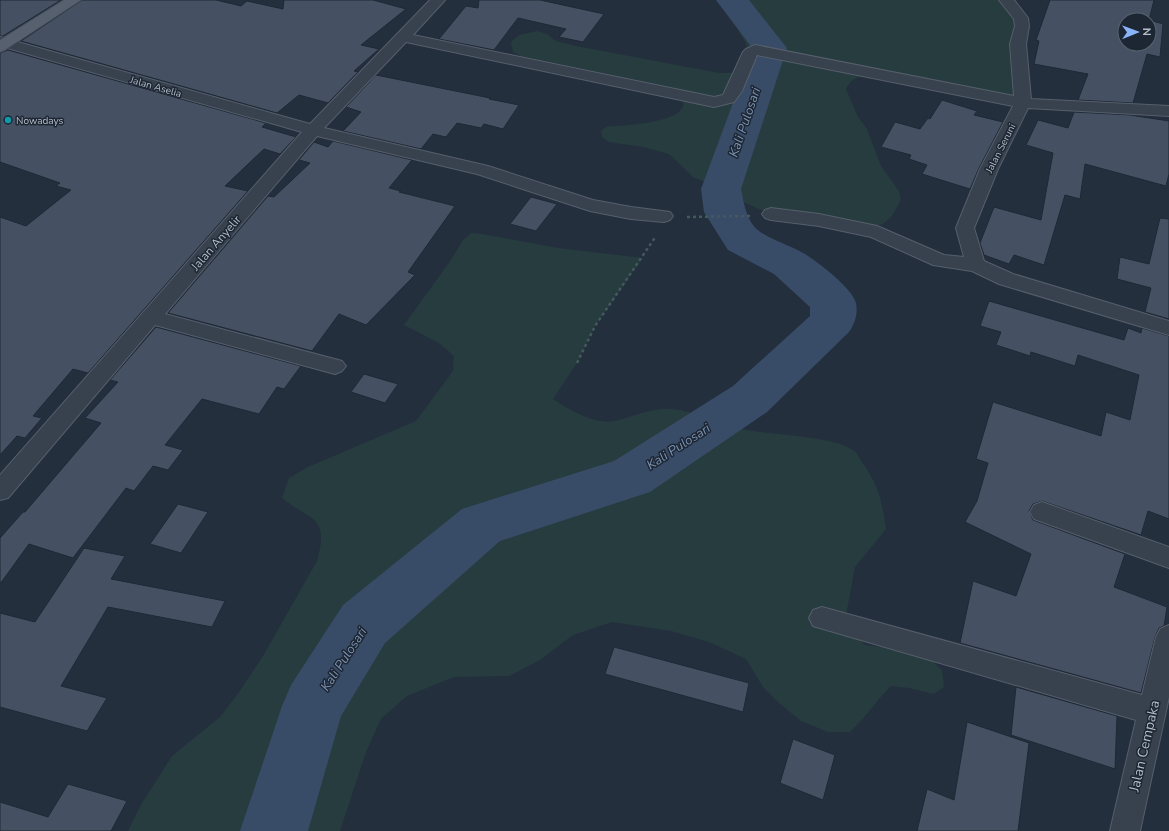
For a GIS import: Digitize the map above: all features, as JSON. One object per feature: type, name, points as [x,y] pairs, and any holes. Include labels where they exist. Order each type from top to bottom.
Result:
[{"type":"main road","points":[[2,44],[74,0]]},
{"type":"street","name":"Jalan Anyelir","points":[[0,491],[313,130],[438,0]]},
{"type":"street","points":[[1006,0],[1021,18],[1022,26],[1018,44],[1023,103]]},
{"type":"street","points":[[402,37],[714,102],[728,99],[734,91],[751,52],[770,52],[1023,103],[1169,111]]},
{"type":"street","name":"Jalan Aselia","points":[[2,44],[313,130],[482,170],[590,205],[631,213],[664,216]]},
{"type":"street","name":"Jalan Seruni","points":[[976,265],[965,228],[988,169],[1023,103]]},
{"type":"street","points":[[771,214],[819,220],[877,232],[940,261],[976,265],[1006,279],[1169,328]]},
{"type":"street","points":[[151,317],[335,366]]},
{"type":"street","points":[[1042,512],[1169,558]]},
{"type":"street","points":[[822,618],[1152,711]]},
{"type":"street","name":"Jalan Cempaka","points":[[1130,830],[1152,711],[1169,637]]},
{"type":"path","points":[[577,363],[595,326],[654,241],[664,216]]},
{"type":"path","points":[[706,218],[738,217]]},
{"type":"green space","points":[[732,0],[1006,0],[1015,9],[1023,103],[878,75],[859,77],[852,81],[846,89],[858,117],[867,129],[881,166],[899,191],[901,200],[892,216],[883,224],[864,229],[771,214],[738,200],[724,190],[693,177],[669,154],[643,147],[609,142],[602,137],[601,131],[606,127],[646,123],[661,120],[674,115],[682,109],[683,100],[675,88],[521,56],[513,52],[511,42],[519,35],[537,31],[547,34],[556,41],[576,46],[719,73],[733,73],[748,52],[746,43],[737,29]]},
{"type":"green space","points":[[471,233],[558,248],[643,258],[595,326],[577,363],[553,399],[567,408],[582,416],[607,422],[657,409],[681,410],[737,428],[818,439],[844,445],[854,451],[868,471],[876,486],[883,510],[886,529],[855,567],[845,621],[853,634],[865,645],[914,651],[928,657],[942,670],[944,687],[934,694],[909,688],[891,686],[850,732],[828,732],[801,721],[779,703],[763,687],[746,659],[709,642],[671,631],[612,622],[573,635],[540,660],[509,676],[454,677],[407,696],[381,719],[366,752],[340,831],[128,831],[142,803],[172,756],[220,717],[237,695],[263,656],[317,561],[321,535],[319,527],[309,516],[282,498],[289,478],[308,467],[416,421],[453,371],[454,356],[439,343],[404,325],[451,260],[463,240]]},
{"type":"building","points":[[0,0],[61,0],[3,36],[0,36]]},
{"type":"building","points":[[82,0],[216,0],[241,6],[247,1],[283,9],[284,0],[373,0],[406,9],[361,45],[379,49],[354,71],[358,72],[328,103],[299,95],[277,113],[21,41]]},
{"type":"building","points":[[479,0],[540,0],[604,14],[583,42],[559,37],[566,29],[518,18],[494,50],[439,39],[466,6],[478,8]]},
{"type":"building","points":[[1050,0],[1154,0],[1151,12],[1117,12],[1117,52],[1157,52],[1157,22],[1163,24],[1160,57],[1147,54],[1133,103],[1078,100],[1088,74],[1034,64],[1039,41],[1036,40]]},
{"type":"building","points":[[8,50],[266,123],[262,127],[296,137],[280,154],[264,149],[225,186],[248,191],[88,373],[73,369],[33,416],[42,418],[25,438],[17,436],[0,455],[0,217],[26,226],[71,190],[56,186],[60,183],[0,162],[0,53]]},
{"type":"building","points":[[376,75],[519,105],[503,129],[484,124],[481,128],[457,123],[446,137],[433,134],[421,149],[343,131],[361,112],[346,107]]},
{"type":"building","points":[[942,100],[977,111],[974,115],[1003,122],[979,168],[970,189],[922,174],[927,165],[909,159],[911,155],[881,147],[895,122],[920,129],[928,118],[930,119]]},
{"type":"building","points":[[1074,112],[1130,115],[1169,121],[1169,174],[1166,186],[1085,164],[1080,199],[1065,195],[1044,265],[1014,255],[1009,264],[984,255],[980,243],[994,207],[1041,220],[1053,153],[1026,145],[1038,120],[1068,128]]},
{"type":"building","points":[[333,141],[412,160],[389,188],[401,191],[399,192],[455,206],[408,272],[415,275],[366,325],[339,314],[312,351],[168,313],[268,196],[274,197],[310,163],[299,160],[314,142],[328,147]]},
{"type":"building","points":[[531,197],[557,204],[536,231],[510,224]]},
{"type":"building","points":[[1160,218],[1169,219],[1169,319],[1145,312],[1151,288],[1117,279],[1120,257],[1149,264]]},
{"type":"building","points":[[989,301],[1124,340],[1128,328],[1141,333],[1142,328],[1169,336],[1169,519],[1148,511],[1141,535],[1042,501],[1033,504],[1029,511],[1033,520],[1125,554],[1114,587],[1167,607],[1164,626],[1159,628],[1155,637],[1141,693],[960,643],[973,581],[1016,596],[1031,554],[965,522],[977,501],[988,463],[976,459],[993,402],[1101,436],[1106,412],[1130,420],[1139,375],[1078,355],[1075,366],[1031,352],[1030,356],[996,345],[1001,332],[980,326]]},
{"type":"building","points":[[156,327],[301,366],[284,389],[277,387],[259,414],[202,399],[165,445],[183,450],[168,470],[153,466],[134,491],[126,488],[73,558],[29,544],[0,584],[0,538],[23,512],[25,512],[101,423],[85,418],[118,382],[110,380]]},
{"type":"building","points":[[364,374],[398,384],[385,403],[351,392]]},
{"type":"building","points":[[178,504],[208,512],[181,553],[150,544]]},
{"type":"building","points":[[84,548],[125,556],[111,579],[225,601],[212,627],[108,607],[61,686],[107,698],[87,731],[0,707],[0,613],[35,622]]},
{"type":"building","points":[[614,647],[749,683],[743,712],[605,674]]},
{"type":"building","points":[[1016,687],[1117,716],[1115,769],[1011,735]]},
{"type":"building","points":[[967,722],[1029,743],[1018,831],[917,831],[927,789],[954,800]]},
{"type":"building","points":[[793,739],[835,755],[823,800],[780,783]]},
{"type":"building","points":[[68,784],[127,801],[111,831],[0,831],[0,802],[48,817]]},
{"type":"waterway","name":"Kali Pulosari","points":[[274,831],[313,706],[364,624],[481,525],[631,477],[750,399],[833,321],[833,303],[814,284],[789,264],[743,240],[725,212],[721,189],[770,48],[732,0]]},
{"type":"place","name":"Nowadays","points":[[8,120]]}]
